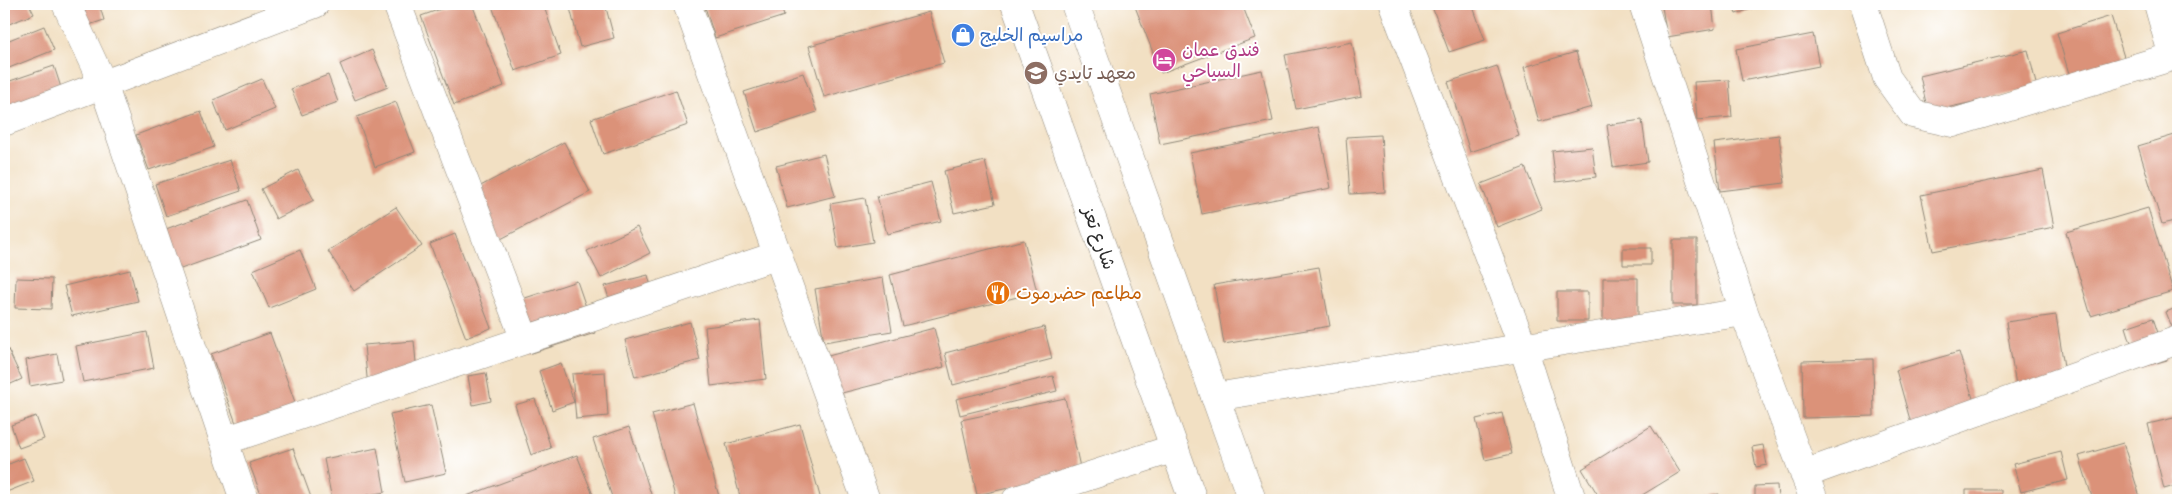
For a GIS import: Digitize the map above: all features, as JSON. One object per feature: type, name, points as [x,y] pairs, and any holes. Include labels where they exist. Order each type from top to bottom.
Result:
[{"type":"main road","points":[[66,4],[103,84],[244,500]]},
{"type":"main road","points":[[4,122],[315,4]]},
{"type":"main road","points":[[397,4],[525,340]]},
{"type":"main road","points":[[687,4],[866,500]]},
{"type":"main road","name":"شارع تعز","points":[[1016,4],[1193,500]]},
{"type":"main road","points":[[1075,4],[1252,500]]},
{"type":"main road","points":[[1393,4],[1523,347],[1572,500]]},
{"type":"main road","points":[[1643,4],[1744,312],[1814,500]]},
{"type":"main road","points":[[1863,4],[1887,78],[1914,114],[1953,122],[2176,56],[2158,4]]},
{"type":"main road","points":[[224,441],[778,254]]},
{"type":"main road","points":[[1215,397],[1744,312]]},
{"type":"main road","points":[[1804,474],[2178,340]]},
{"type":"main road","points":[[1016,500],[1175,448]]},
{"type":"building","points":[[4,4],[29,4],[34,14],[4,26]]},
{"type":"building","points":[[83,4],[99,4],[104,20],[89,25]]},
{"type":"building","points":[[455,4],[472,4],[504,86],[454,105],[421,16]]},
{"type":"building","points":[[500,4],[543,4],[561,55],[515,71],[492,6]]},
{"type":"building","points":[[569,4],[605,4],[614,38],[580,47]]},
{"type":"building","points":[[704,4],[780,4],[784,16],[715,38]]},
{"type":"building","points":[[1134,4],[1242,4],[1255,38],[1161,73]]},
{"type":"building","points":[[1431,4],[1472,4],[1485,40],[1449,52]]},
{"type":"building","points":[[1684,4],[1712,4],[1715,29],[1667,37],[1662,7]]},
{"type":"building","points":[[1732,4],[1766,4],[1736,14]]},
{"type":"building","points":[[929,12],[944,63],[824,97],[809,46]]},
{"type":"building","points":[[2111,16],[2125,60],[2070,77],[2057,33]]},
{"type":"building","points":[[44,26],[54,50],[4,70],[4,42]]},
{"type":"building","points":[[1813,34],[1819,66],[1742,81],[1736,49]]},
{"type":"building","points":[[1352,42],[1362,96],[1296,109],[1285,55]]},
{"type":"building","points":[[372,50],[388,87],[355,100],[340,64]]},
{"type":"building","points":[[2028,50],[2037,88],[1928,112],[1920,76]]},
{"type":"building","points":[[1576,52],[1592,107],[1539,122],[1524,67]]},
{"type":"building","points":[[54,66],[66,103],[4,116],[4,83]]},
{"type":"building","points":[[1497,66],[1519,136],[1470,152],[1448,82]]},
{"type":"building","points":[[1262,70],[1273,121],[1160,144],[1150,94]]},
{"type":"building","points":[[803,73],[817,112],[757,132],[744,92]]},
{"type":"building","points":[[328,75],[338,102],[302,115],[291,89]]},
{"type":"building","points":[[262,79],[275,109],[225,130],[213,100]]},
{"type":"building","points":[[1729,80],[1732,117],[1697,120],[1694,82]]},
{"type":"building","points":[[676,90],[688,125],[603,154],[591,119]]},
{"type":"building","points":[[396,102],[415,152],[375,167],[357,117]]},
{"type":"building","points":[[201,111],[214,147],[149,170],[136,135]]},
{"type":"building","points":[[1642,120],[1648,162],[1613,167],[1607,125]]},
{"type":"building","points":[[1319,127],[1331,188],[1202,214],[1190,153]]},
{"type":"building","points":[[2178,134],[2178,220],[2162,224],[2138,146]]},
{"type":"building","points":[[1381,135],[1385,192],[1350,194],[1346,137]]},
{"type":"building","points":[[1779,135],[1785,183],[1720,191],[1714,143]]},
{"type":"building","points":[[564,142],[590,192],[499,240],[473,190]]},
{"type":"building","points":[[1592,147],[1596,177],[1556,182],[1552,151]]},
{"type":"building","points":[[824,154],[835,196],[787,208],[776,166]]},
{"type":"building","points":[[230,160],[241,191],[166,216],[155,184]]},
{"type":"building","points":[[985,161],[995,204],[954,213],[944,171]]},
{"type":"building","points":[[1525,167],[1542,209],[1497,227],[1481,184]]},
{"type":"building","points":[[298,170],[314,200],[276,219],[261,189]]},
{"type":"building","points":[[2043,170],[2054,227],[1933,251],[1921,195]]},
{"type":"building","points":[[931,182],[941,221],[887,234],[877,196]]},
{"type":"building","points":[[865,198],[873,242],[838,248],[830,204]]},
{"type":"building","points":[[247,200],[261,240],[178,270],[163,230]]},
{"type":"building","points":[[396,207],[422,246],[354,291],[328,251]]},
{"type":"building","points":[[2148,208],[2173,291],[2091,316],[2066,232]]},
{"type":"building","points":[[637,227],[650,253],[601,278],[587,251]]},
{"type":"building","points":[[455,234],[491,328],[466,338],[430,244]]},
{"type":"building","points":[[1024,240],[1037,292],[903,326],[890,275]]},
{"type":"building","points":[[1673,240],[1697,240],[1697,305],[1673,305]]},
{"type":"building","points":[[1623,248],[1651,248],[1651,265],[1623,265]]},
{"type":"building","points":[[300,250],[316,289],[269,308],[253,270]]},
{"type":"building","points":[[1319,267],[1330,326],[1224,344],[1214,285]]},
{"type":"building","points":[[130,270],[138,301],[72,316],[64,286]]},
{"type":"building","points":[[648,275],[652,291],[610,302],[605,286]]},
{"type":"building","points":[[16,278],[52,279],[51,309],[15,308]]},
{"type":"building","points":[[883,278],[892,331],[824,342],[815,289]]},
{"type":"building","points":[[1603,278],[1638,278],[1638,328],[1603,328]]},
{"type":"building","points":[[577,281],[595,333],[529,354],[513,302]]},
{"type":"building","points":[[1557,292],[1588,292],[1588,321],[1557,321]]},
{"type":"building","points":[[2178,307],[2178,342],[2166,312]]},
{"type":"building","points":[[2056,315],[2067,386],[2017,393],[2006,322]]},
{"type":"building","points":[[2153,318],[2167,360],[2139,368],[2126,327]]},
{"type":"building","points":[[760,320],[766,379],[711,386],[705,327]]},
{"type":"building","points":[[690,322],[700,360],[635,377],[625,340]]},
{"type":"building","points":[[1044,327],[1052,359],[953,385],[945,353]]},
{"type":"building","points":[[934,328],[944,367],[838,394],[828,356]]},
{"type":"building","points":[[147,332],[154,368],[83,382],[76,346]]},
{"type":"building","points":[[270,333],[300,416],[241,437],[211,354]]},
{"type":"building","points":[[4,341],[22,379],[4,387]]},
{"type":"building","points":[[414,341],[418,384],[368,388],[364,345]]},
{"type":"building","points":[[1959,352],[1978,415],[1914,434],[1896,370]]},
{"type":"building","points":[[57,354],[62,380],[30,386],[26,360]]},
{"type":"building","points":[[1873,359],[1874,416],[1803,418],[1802,361]]},
{"type":"building","points":[[561,363],[574,402],[552,410],[539,371]]},
{"type":"building","points":[[605,372],[608,416],[576,419],[572,374]]},
{"type":"building","points":[[486,373],[491,401],[473,405],[468,376]]},
{"type":"building","points":[[1053,376],[1057,391],[960,415],[956,399]]},
{"type":"building","points":[[1065,398],[1081,472],[977,495],[961,420]]},
{"type":"building","points":[[535,399],[551,448],[531,455],[515,405]]},
{"type":"building","points":[[693,403],[720,500],[676,500],[652,414]]},
{"type":"building","points":[[431,405],[446,473],[405,482],[390,414]]},
{"type":"building","points":[[1502,413],[1512,454],[1485,460],[1476,419]]},
{"type":"building","points":[[36,416],[44,439],[19,448],[11,425]]},
{"type":"building","points":[[2178,417],[2178,485],[2164,489],[2148,424]]},
{"type":"building","points":[[800,424],[821,500],[741,500],[726,444]]},
{"type":"building","points":[[1651,426],[1680,472],[1634,500],[1601,500],[1582,469]]},
{"type":"building","points":[[629,427],[653,500],[613,500],[593,439]]},
{"type":"building","points":[[2123,443],[2141,500],[2093,500],[2079,456]]},
{"type":"building","points":[[1763,445],[1767,465],[1756,467],[1752,447]]},
{"type":"building","points":[[293,448],[312,500],[263,500],[249,463]]},
{"type":"building","points":[[377,448],[385,492],[332,500],[324,459]]},
{"type":"building","points":[[2061,452],[2068,480],[2021,492],[2013,464]]},
{"type":"building","points":[[577,455],[595,500],[465,500],[464,497]]},
{"type":"building","points":[[24,458],[34,481],[4,493],[4,466]]},
{"type":"building","points":[[1777,485],[1778,500],[1755,500],[1755,486]]},
{"type":"building","points":[[1966,490],[2001,490],[2001,500],[1966,500]]},
{"type":"building","points":[[1719,494],[1720,500],[1696,500],[1695,498]]},
{"type":"place","name":"مراسيم الخليج","points":[[963,35]]},
{"type":"place","name":"فندق عمان السياحي","points":[[1164,60]]},
{"type":"place","name":"معهد تايدي","points":[[1036,73]]},
{"type":"place","name":"مطاعم حضرموت","points":[[998,293]]}]
